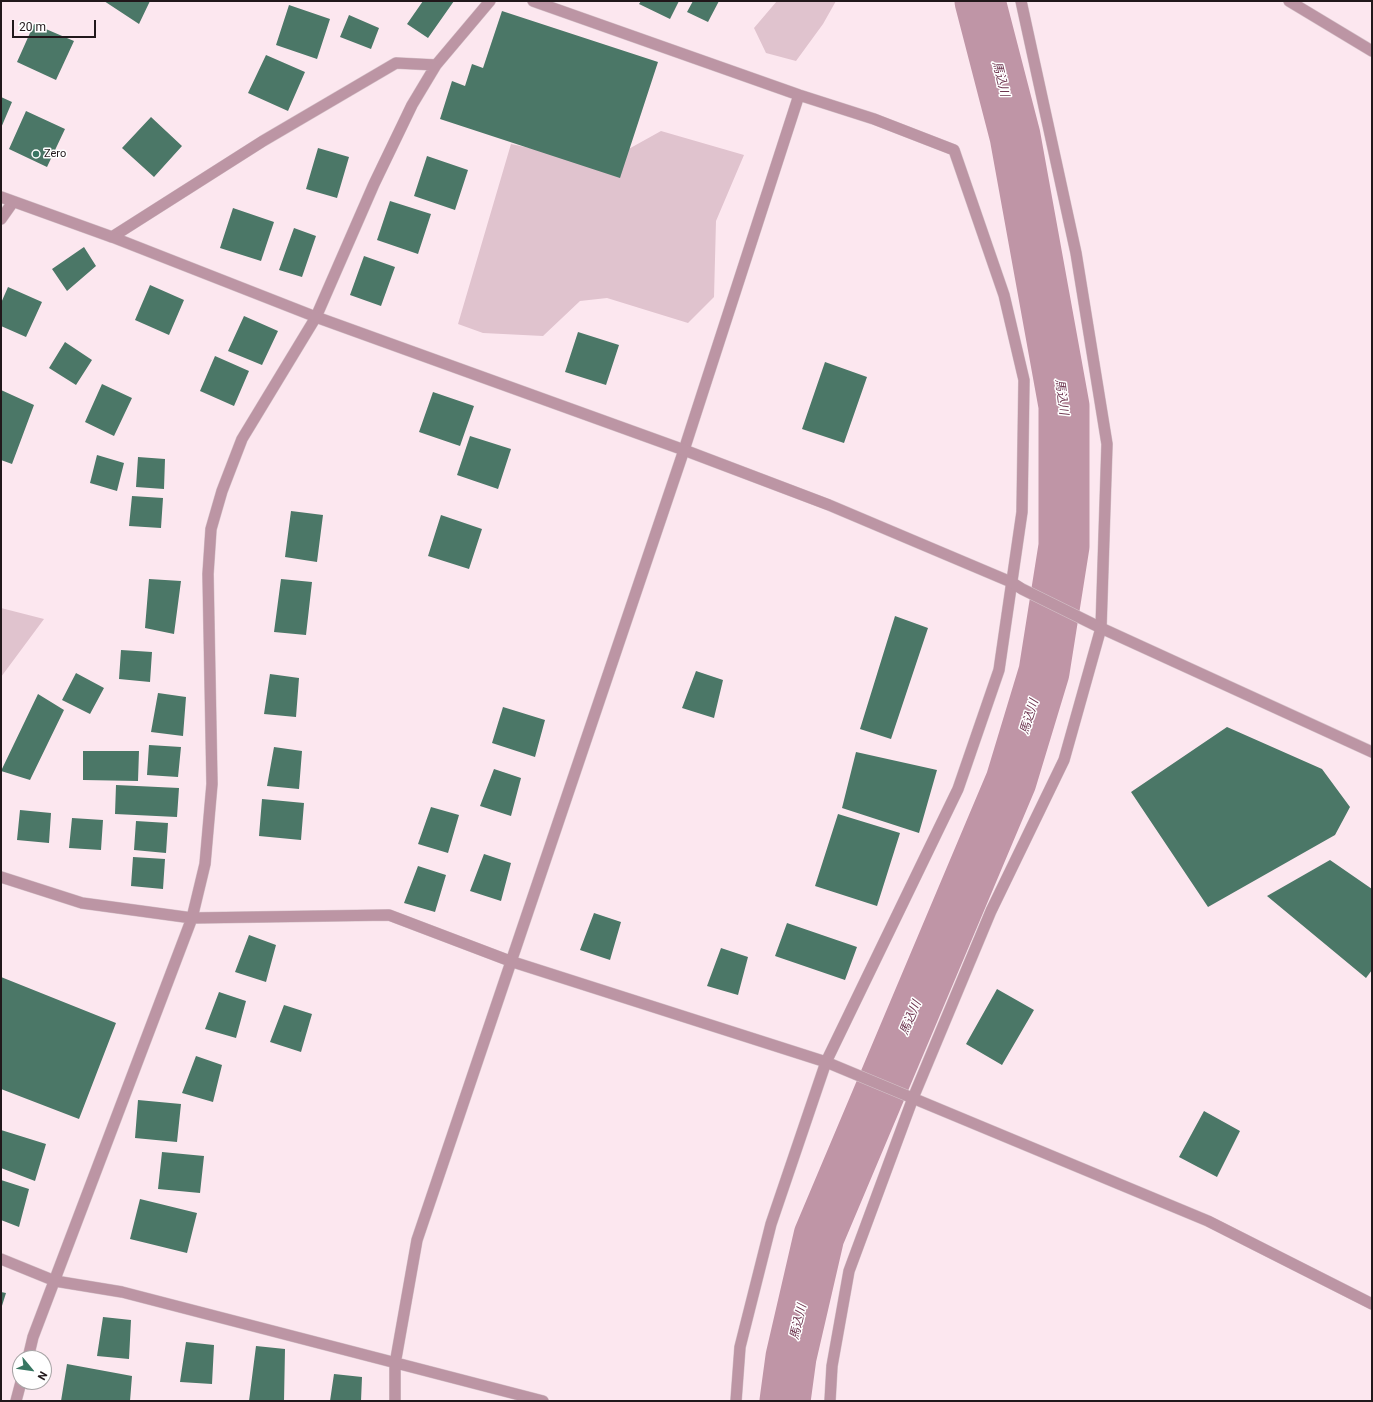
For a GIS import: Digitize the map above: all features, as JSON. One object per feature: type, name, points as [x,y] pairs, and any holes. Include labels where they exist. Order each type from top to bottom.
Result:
[{"type":"street","points":[[30,1350],[33,1337],[192,918],[205,864],[212,784],[208,581],[211,529],[222,491],[242,439],[316,317],[374,184],[412,105],[436,65],[490,1]]},
{"type":"street","points":[[534,1],[799,95],[874,119],[954,150],[1004,295],[1024,380],[1022,512],[999,670],[958,789],[826,1062],[771,1224],[740,1347],[736,1401]]},
{"type":"street","points":[[830,1401],[832,1366],[850,1271],[909,1097],[991,911],[1064,760],[1101,628],[1106,444],[1076,252],[1021,1]]},
{"type":"street","points":[[1289,1],[1372,50]]},
{"type":"street","points":[[112,237],[263,141],[396,63],[436,65]]},
{"type":"street","points":[[395,1401],[395,1364],[417,1240],[510,961],[684,450],[799,95]]},
{"type":"street","points":[[1,198],[112,237],[316,317],[684,450],[829,505],[1011,582],[1022,589],[1101,628],[1372,752]]},
{"type":"street","points":[[1,220],[13,202]]},
{"type":"street","points":[[1,877],[82,903],[192,918],[389,915],[510,961],[826,1062],[1208,1221],[1372,1304]]},
{"type":"street","points":[[1,1259],[55,1281],[122,1292],[395,1364],[543,1401]]},
{"type":"street","points":[[16,1401],[19,1390]]},
{"type":"shaded area","points":[[777,1],[836,1],[823,24],[796,61],[766,53],[754,28]]},
{"type":"shaded area","points":[[661,131],[744,155],[716,221],[714,297],[688,323],[607,298],[580,301],[543,336],[483,333],[458,324],[511,144],[591,161],[607,161]]},
{"type":"shaded area","points":[[1,608],[44,619],[1,677]]},
{"type":"building","points":[[104,1],[150,1],[139,24]]},
{"type":"building","points":[[423,1],[454,1],[428,38],[407,24]]},
{"type":"building","points":[[641,1],[679,1],[670,19],[639,4]]},
{"type":"building","points":[[693,1],[719,1],[708,22],[687,12]]},
{"type":"building","points":[[289,5],[330,19],[317,59],[276,45]]},
{"type":"building","points":[[502,11],[658,62],[620,178],[440,119],[452,81],[465,86],[472,64],[483,68]]},
{"type":"building","points":[[349,15],[379,28],[371,49],[340,37]]},
{"type":"building","points":[[34,24],[74,41],[56,80],[17,62]]},
{"type":"building","points":[[266,55],[305,72],[288,111],[248,93]]},
{"type":"building","points":[[1,97],[12,102],[1,128]]},
{"type":"building","points":[[26,111],[65,129],[47,167],[9,149]]},
{"type":"building","points":[[151,117],[182,146],[154,177],[122,148]]},
{"type":"building","points":[[318,148],[349,157],[337,198],[306,189]]},
{"type":"building","points":[[427,156],[468,170],[455,210],[414,196]]},
{"type":"building","points":[[390,201],[431,214],[418,254],[377,240]]},
{"type":"building","points":[[233,208],[274,222],[261,261],[220,248]]},
{"type":"building","points":[[294,228],[316,236],[302,277],[279,270]]},
{"type":"building","points":[[84,247],[96,266],[67,291],[52,269]]},
{"type":"building","points":[[364,256],[395,267],[381,306],[350,295]]},
{"type":"building","points":[[150,285],[184,300],[169,335],[135,320]]},
{"type":"building","points":[[8,287],[42,302],[26,337],[1,326],[1,303]]},
{"type":"building","points":[[244,316],[278,331],[262,365],[228,351]]},
{"type":"building","points":[[578,332],[619,345],[606,385],[565,372]]},
{"type":"building","points":[[65,342],[92,360],[76,385],[49,368]]},
{"type":"building","points":[[215,356],[249,371],[234,406],[200,391]]},
{"type":"building","points":[[825,362],[867,377],[844,443],[802,429]]},
{"type":"building","points":[[102,384],[132,398],[114,436],[85,422]]},
{"type":"building","points":[[1,390],[34,405],[12,464],[1,460]]},
{"type":"building","points":[[433,392],[474,406],[460,446],[419,432]]},
{"type":"building","points":[[470,436],[511,449],[498,489],[457,475]]},
{"type":"building","points":[[97,455],[124,463],[117,491],[90,483]]},
{"type":"building","points":[[138,457],[165,459],[164,489],[136,487]]},
{"type":"building","points":[[132,496],[163,498],[161,528],[129,526]]},
{"type":"building","points":[[291,511],[323,515],[317,562],[285,557]]},
{"type":"building","points":[[441,515],[482,529],[469,569],[428,556]]},
{"type":"building","points":[[149,579],[181,581],[174,634],[145,628]]},
{"type":"building","points":[[281,579],[312,582],[306,635],[274,632]]},
{"type":"building","points":[[895,616],[928,628],[891,739],[860,729]]},
{"type":"building","points":[[121,650],[152,652],[150,682],[119,679]]},
{"type":"building","points":[[696,671],[723,680],[714,718],[682,708]]},
{"type":"building","points":[[76,673],[104,688],[90,714],[62,700]]},
{"type":"building","points":[[270,674],[299,678],[296,717],[264,714]]},
{"type":"building","points":[[158,693],[186,697],[183,736],[151,732]]},
{"type":"building","points":[[38,694],[64,710],[30,780],[1,771]]},
{"type":"building","points":[[503,707],[545,720],[535,757],[492,743]]},
{"type":"building","points":[[1227,727],[1322,769],[1350,807],[1335,835],[1208,907],[1131,792]]},
{"type":"building","points":[[149,745],[181,747],[178,777],[147,775]]},
{"type":"building","points":[[274,747],[302,751],[299,789],[267,786]]},
{"type":"building","points":[[83,751],[139,751],[138,781],[83,780]]},
{"type":"building","points":[[856,752],[937,770],[919,833],[842,808]]},
{"type":"building","points":[[494,769],[521,778],[511,816],[480,806]]},
{"type":"building","points":[[116,785],[179,788],[177,817],[115,814]]},
{"type":"building","points":[[262,799],[304,803],[301,840],[259,836]]},
{"type":"building","points":[[431,807],[459,815],[448,853],[418,844]]},
{"type":"building","points":[[20,810],[51,813],[49,843],[17,840]]},
{"type":"building","points":[[838,814],[900,833],[877,906],[815,886]]},
{"type":"building","points":[[72,818],[103,820],[101,850],[69,848]]},
{"type":"building","points":[[136,821],[168,823],[166,853],[134,850]]},
{"type":"building","points":[[484,854],[511,863],[501,901],[470,891]]},
{"type":"building","points":[[133,857],[165,859],[163,889],[131,886]]},
{"type":"building","points":[[1330,860],[1372,889],[1372,970],[1366,978],[1267,896]]},
{"type":"building","points":[[418,866],[446,875],[435,912],[404,903]]},
{"type":"building","points":[[594,913],[621,922],[610,960],[580,950]]},
{"type":"building","points":[[787,923],[857,947],[845,980],[775,956]]},
{"type":"building","points":[[249,935],[276,945],[266,982],[235,972]]},
{"type":"building","points":[[721,948],[748,957],[738,995],[707,986]]},
{"type":"building","points":[[1,977],[116,1023],[79,1119],[1,1089]]},
{"type":"building","points":[[997,989],[1034,1010],[1002,1065],[966,1044]]},
{"type":"building","points":[[219,992],[246,1001],[236,1038],[205,1029]]},
{"type":"building","points":[[284,1005],[312,1014],[301,1052],[270,1042]]},
{"type":"building","points":[[196,1056],[222,1065],[213,1102],[182,1093]]},
{"type":"building","points":[[138,1100],[181,1104],[177,1142],[135,1138]]},
{"type":"building","points":[[1204,1111],[1240,1131],[1217,1177],[1179,1157]]},
{"type":"building","points":[[1,1130],[46,1144],[35,1181],[1,1168]]},
{"type":"building","points":[[162,1152],[204,1156],[200,1193],[158,1189]]},
{"type":"building","points":[[1,1180],[29,1189],[19,1227],[1,1220]]},
{"type":"building","points":[[140,1199],[197,1213],[187,1253],[130,1239]]},
{"type":"building","points":[[1,1292],[6,1293],[1,1309]]},
{"type":"building","points":[[103,1317],[131,1320],[129,1359],[97,1356]]},
{"type":"building","points":[[186,1342],[214,1345],[212,1384],[180,1382]]},
{"type":"building","points":[[256,1346],[285,1349],[284,1401],[249,1401]]},
{"type":"building","points":[[67,1364],[132,1376],[130,1401],[61,1401]]},
{"type":"building","points":[[334,1374],[362,1377],[361,1401],[330,1401]]},
{"type":"waterway","name":"馬込川","points":[[785,1401],[791,1357],[819,1236],[1011,781],[1044,672],[1064,546],[1064,406],[1015,136],[980,1]]},
{"type":"place","name":"Zero","points":[[36,154]]}]
